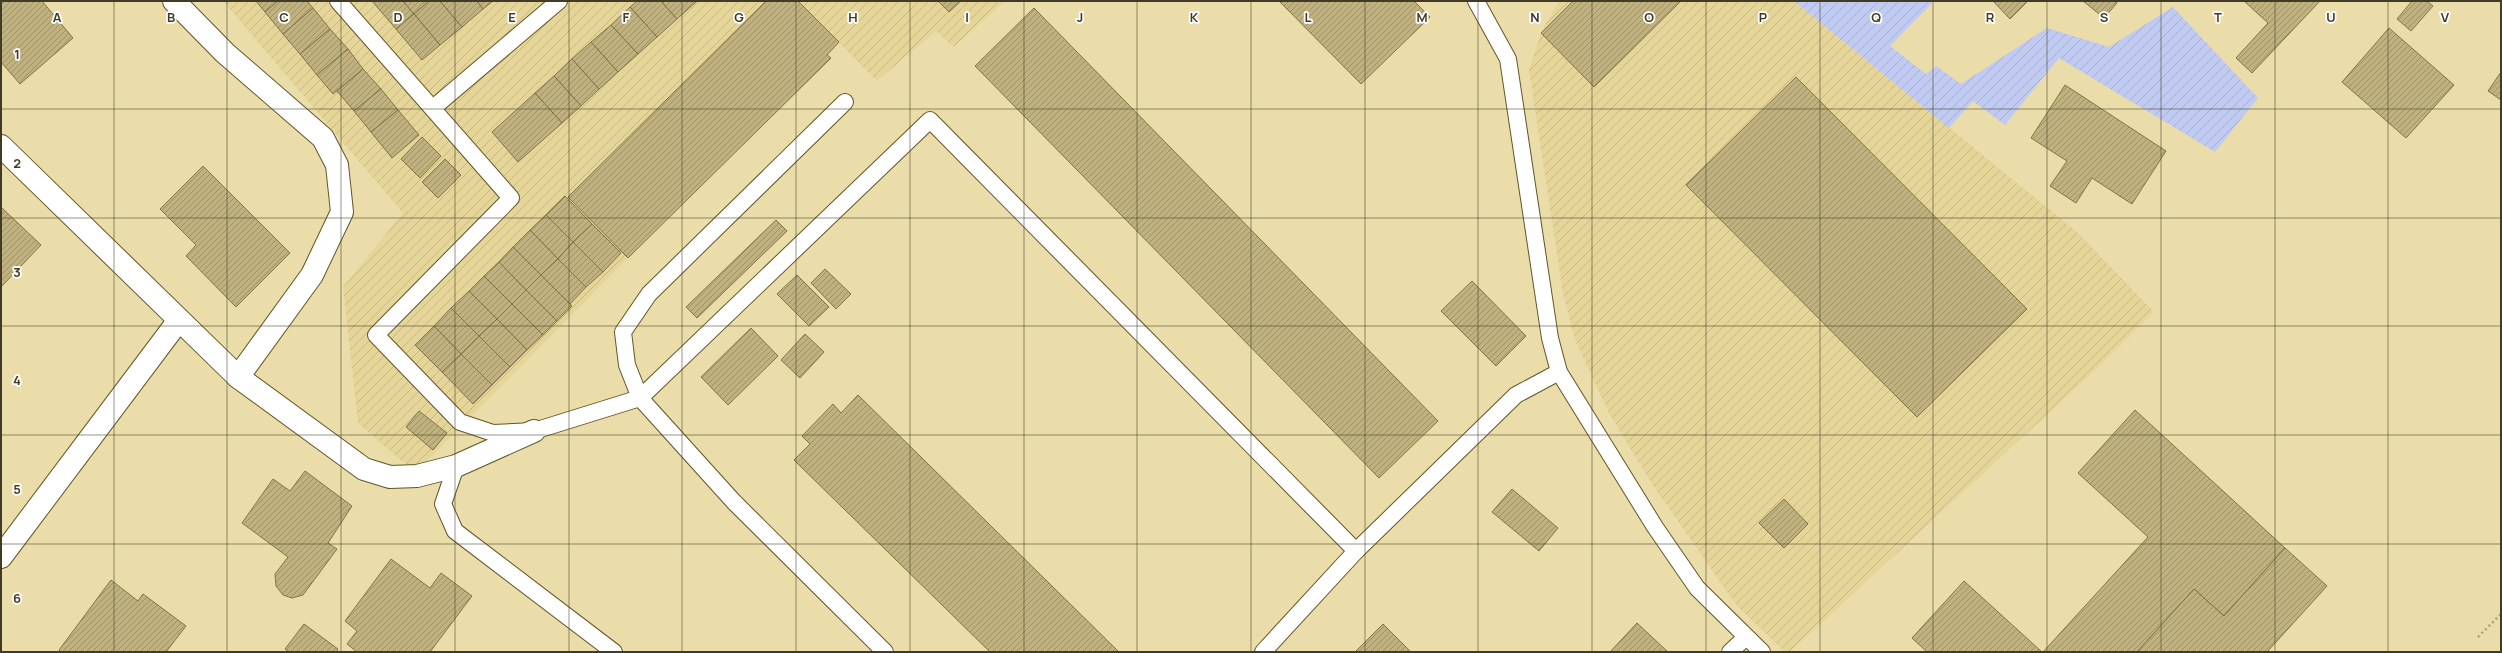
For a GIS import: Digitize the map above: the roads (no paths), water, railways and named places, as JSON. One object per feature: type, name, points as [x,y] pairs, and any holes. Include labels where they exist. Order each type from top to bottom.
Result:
[{"type":"street","points":[[174,1],[225,53],[323,138],[337,165],[342,212],[312,275],[238,378]]},
{"type":"street","points":[[1,146],[238,378],[364,469],[390,477],[417,476],[456,466],[534,432]]},
{"type":"street","points":[[1,557],[179,320]]},
{"type":"lane","points":[[338,1],[512,198],[376,335],[460,422],[493,434],[534,432],[640,398],[930,120],[1356,551]]},
{"type":"lane","points":[[433,108],[559,1]]},
{"type":"lane","points":[[1476,1],[1508,59],[1550,338],[1559,372],[1655,527],[1693,582],[1762,652]]},
{"type":"lane","points":[[845,102],[649,294],[623,332],[627,365],[640,398],[734,502],[885,652]]},
{"type":"lane","points":[[1263,652],[1356,551],[1516,396],[1559,372]]},
{"type":"lane","points":[[456,466],[443,504],[455,531],[614,652]]},
{"type":"lane","points":[[1730,652],[1746,637]]}]
